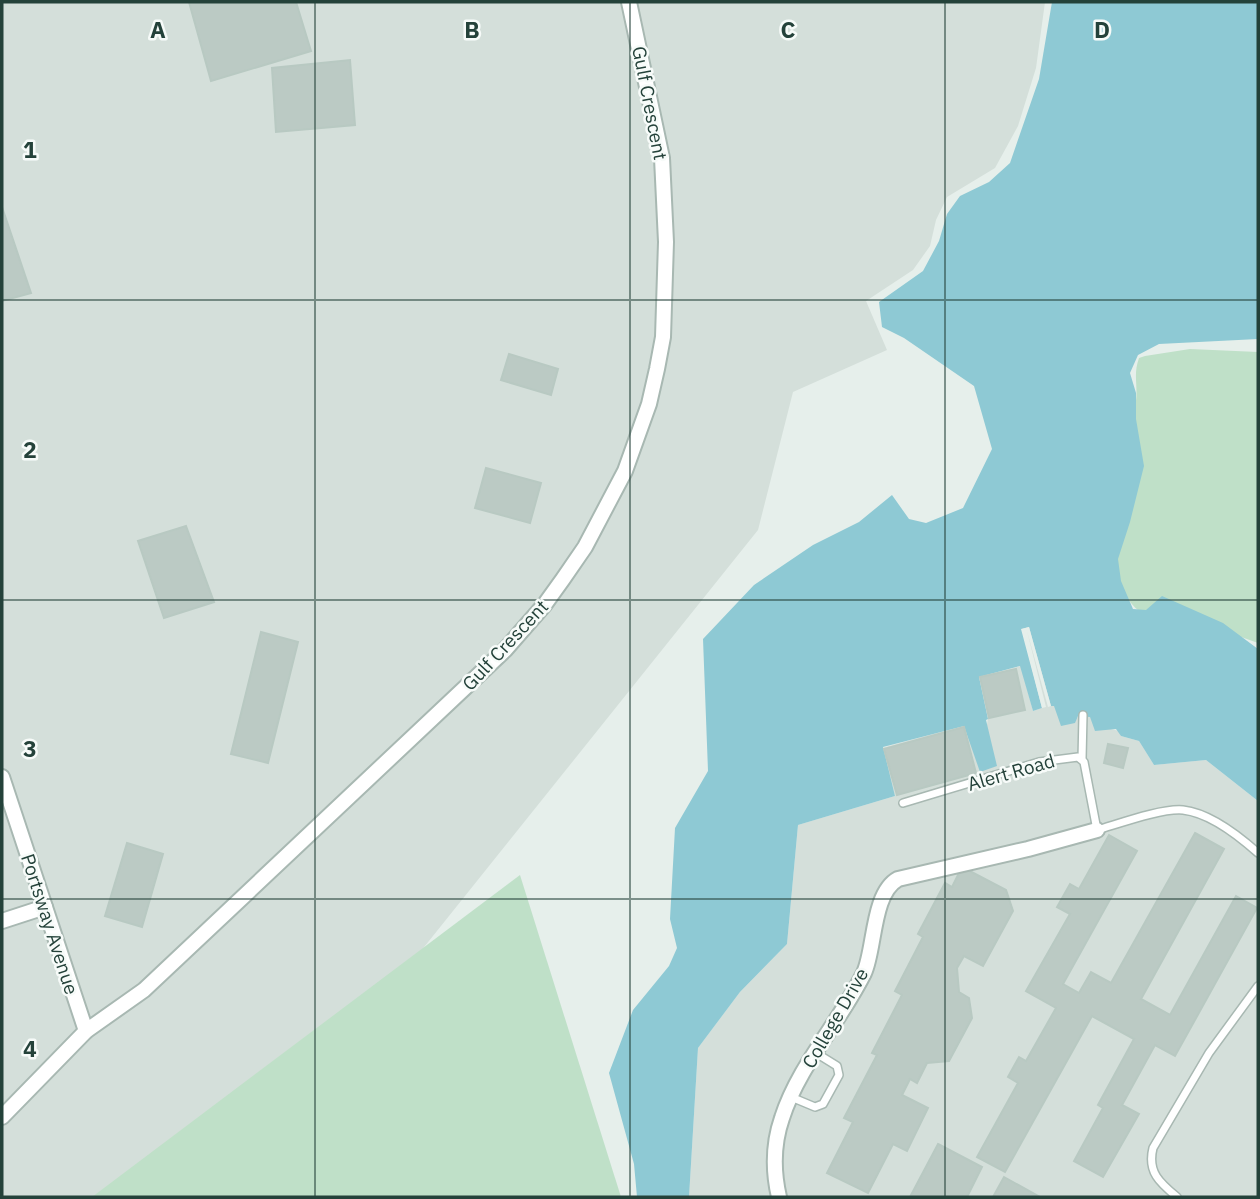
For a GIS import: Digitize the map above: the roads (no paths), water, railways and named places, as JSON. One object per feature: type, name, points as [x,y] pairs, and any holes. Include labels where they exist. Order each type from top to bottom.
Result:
[{"type":"street","name":"Gulf Crescent","points":[[2,1117],[86,1031],[144,990],[478,678],[545,604],[590,536],[625,471],[636,443],[652,393],[663,337],[666,242],[662,159],[629,2]]},
{"type":"street","name":"Portsway Avenue","points":[[2,777],[86,1031]]},
{"type":"street","name":"College Drive","points":[[779,1197],[775,1148],[779,1125],[790,1096],[865,971],[877,915],[892,882],[1097,830]]},
{"type":"street","points":[[2,921],[45,907]]},
{"type":"lane","points":[[1082,758],[1083,715]]},
{"type":"lane","name":"Alert Road","points":[[903,803],[1039,762],[1066,757],[1082,758],[1097,830]]},
{"type":"lane","points":[[1097,830],[1180,809],[1220,826],[1258,853]]},
{"type":"lane","points":[[1177,1197],[1159,1183],[1155,1176],[1152,1150],[1209,1054],[1258,986]]},
{"type":"lane","points":[[790,1096],[816,1107],[823,1104],[839,1075],[837,1066],[816,1053]]},
{"type":"water","points":[[1052,2],[1258,2],[1258,339],[1159,344],[1138,355],[1130,373],[1136,393],[1136,419],[1144,466],[1118,559],[1121,581],[1133,609],[1146,610],[1162,596],[1223,623],[1258,649],[1258,801],[1206,760],[1154,765],[1139,741],[1121,736],[1116,729],[1095,731],[1090,717],[1078,716],[1075,723],[1061,726],[1054,706],[1051,706],[1029,627],[1022,629],[1042,708],[1033,711],[1020,666],[979,677],[997,766],[980,772],[964,726],[883,747],[895,796],[798,825],[787,944],[740,992],[698,1048],[689,1197],[637,1197],[634,1164],[609,1073],[633,1010],[669,966],[677,948],[670,919],[675,828],[708,771],[703,639],[754,585],[813,545],[859,522],[892,495],[909,519],[926,523],[963,508],[992,449],[974,386],[904,338],[882,327],[879,302],[923,271],[939,241],[947,214],[960,196],[989,182],[1010,163],[1039,79]]}]
